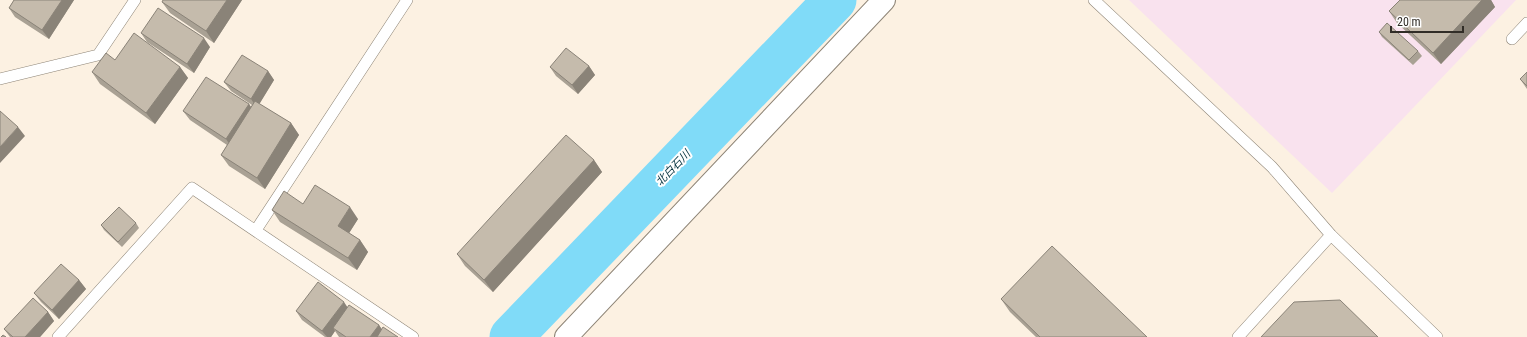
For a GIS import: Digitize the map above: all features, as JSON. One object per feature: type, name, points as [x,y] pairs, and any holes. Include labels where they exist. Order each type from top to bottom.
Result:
[{"type":"street","points":[[566,337],[884,0]]},
{"type":"lane","points":[[0,79],[98,55],[135,0]]},
{"type":"lane","points":[[256,230],[407,0]]},
{"type":"lane","points":[[1094,0],[1272,167],[1331,235],[1438,337]]},
{"type":"lane","points":[[1512,39],[1527,23]]},
{"type":"lane","points":[[58,337],[192,188],[413,337]]},
{"type":"lane","points":[[1238,337],[1331,235]]},
{"type":"shaded area","points":[[1129,0],[1516,0],[1332,193]]},
{"type":"building","points":[[14,0],[62,0],[42,30],[9,8]]},
{"type":"building","points":[[163,0],[227,0],[206,31],[162,2]]},
{"type":"building","points":[[1400,0],[1482,0],[1433,53],[1389,11]]},
{"type":"building","points":[[158,8],[204,38],[187,64],[141,33]]},
{"type":"building","points":[[1387,23],[1418,51],[1409,60],[1379,32]]},
{"type":"building","points":[[134,33],[180,67],[146,113],[92,72],[106,53],[115,60]]},
{"type":"building","points":[[566,48],[589,66],[572,85],[550,67]]},
{"type":"building","points":[[242,55],[268,71],[251,99],[224,82]]},
{"type":"building","points":[[1527,72],[1527,86],[1520,79]]},
{"type":"building","points":[[206,77],[249,104],[226,139],[183,111]]},
{"type":"building","points":[[255,101],[291,123],[257,178],[221,155]]},
{"type":"building","points":[[0,111],[18,127],[0,147]]},
{"type":"building","points":[[566,135],[594,160],[484,280],[457,254]]},
{"type":"building","points":[[315,185],[350,207],[338,226],[360,240],[348,258],[272,210],[284,191],[303,204]]},
{"type":"building","points":[[119,207],[136,223],[118,242],[101,225]]},
{"type":"building","points":[[1052,246],[1147,337],[1040,337],[1001,299]]},
{"type":"building","points":[[61,264],[79,280],[52,310],[34,293]]},
{"type":"building","points":[[318,282],[344,302],[322,331],[296,311]]},
{"type":"building","points":[[33,298],[48,312],[25,337],[13,337],[4,329]]},
{"type":"building","points":[[1340,300],[1378,337],[1261,337],[1294,302]]},
{"type":"building","points":[[349,305],[379,325],[370,337],[346,337],[333,328]]},
{"type":"building","points":[[383,327],[398,337],[377,337]]},
{"type":"waterway","name":"北白石川","points":[[511,337],[835,0]]}]
